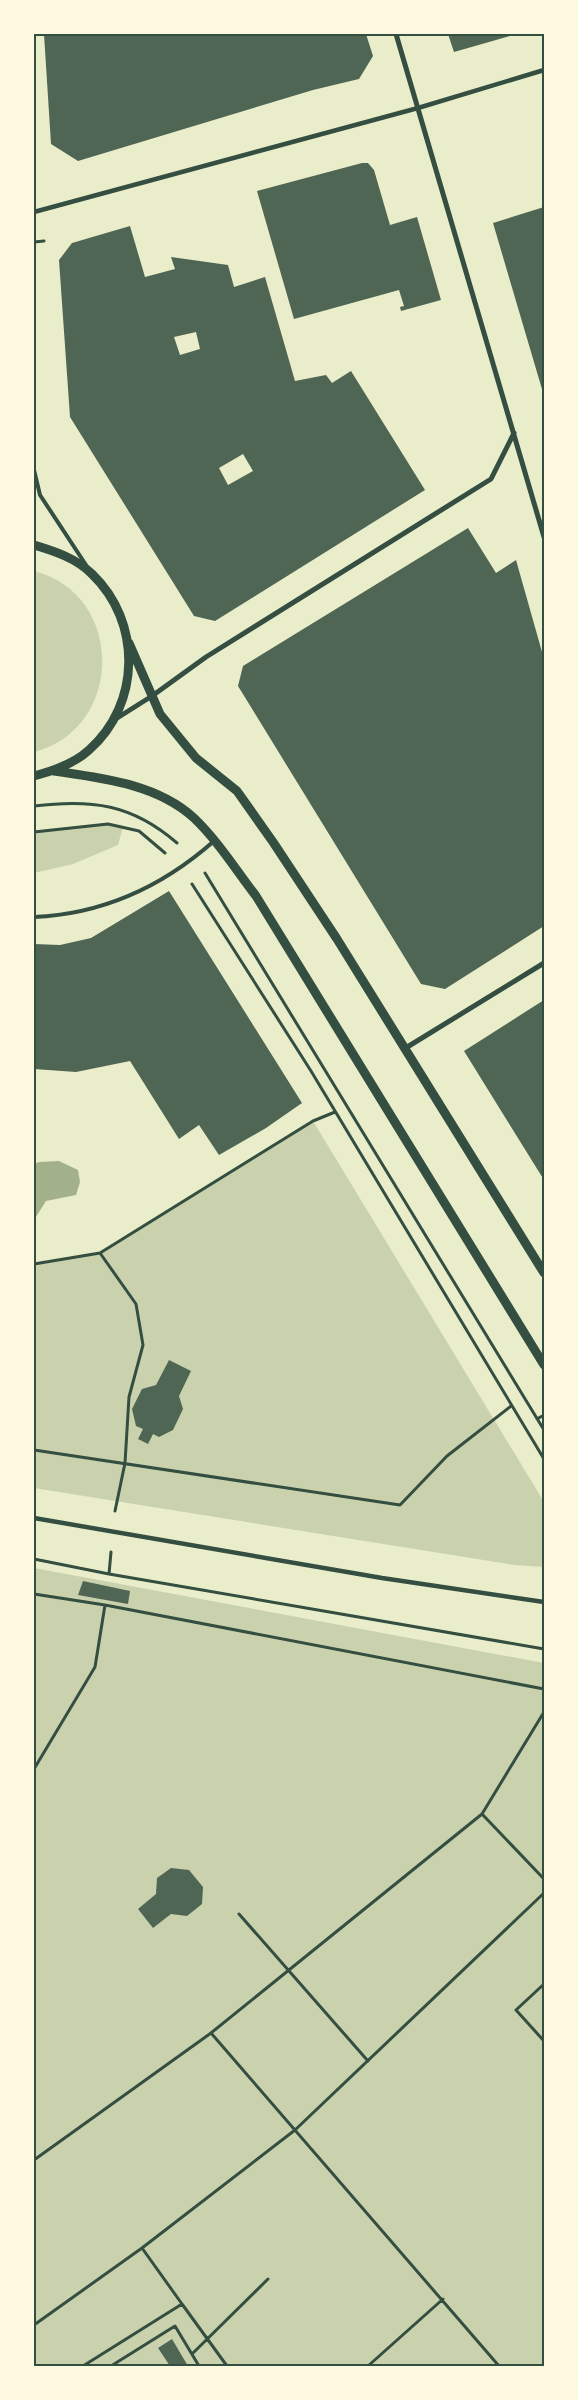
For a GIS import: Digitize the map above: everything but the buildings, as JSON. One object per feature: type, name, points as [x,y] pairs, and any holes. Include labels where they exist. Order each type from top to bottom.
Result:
[{"type":"street","points":[[396,34],[544,537]]},
{"type":"street","points":[[34,212],[418,108],[544,70]]},
{"type":"street","points":[[34,776],[54,771],[88,751],[114,720],[152,696],[206,657],[491,479],[514,433]]},
{"type":"street","points":[[34,545],[62,554],[91,573],[115,602],[129,643],[160,714],[196,758],[237,791],[337,939],[404,1050],[544,1273]]},
{"type":"street","points":[[114,720],[128,683],[129,643]]},
{"type":"street","points":[[54,771],[120,781],[160,796],[193,817],[214,841],[256,896],[544,1365]]},
{"type":"street","points":[[404,1050],[544,963]]},
{"type":"street","points":[[34,1518],[382,1578],[544,1602]]},
{"type":"lane","points":[[34,470],[40,495],[91,573]]},
{"type":"lane","points":[[34,917],[73,913],[119,901],[162,881],[195,858],[214,841]]},
{"type":"path","points":[[34,242],[44,241]]},
{"type":"path","points":[[34,806],[69,801],[111,806],[145,818],[195,858],[544,1430]]},
{"type":"path","points":[[34,832],[108,824],[123,827],[139,831],[182,868],[335,1112],[544,1459]]},
{"type":"path","points":[[34,1264],[100,1253],[313,1121],[335,1112]]},
{"type":"path","points":[[100,1253],[136,1304],[143,1345],[128,1397],[125,1463],[116,1501],[114,1532]]},
{"type":"path","points":[[34,1450],[400,1504],[447,1456],[511,1406]]},
{"type":"path","points":[[538,1419],[544,1415]]},
{"type":"path","points":[[34,1559],[119,1576],[544,1649]]},
{"type":"path","points":[[34,1594],[106,1605],[544,1689]]},
{"type":"path","points":[[34,1769],[95,1667],[106,1605]]},
{"type":"path","points":[[34,2160],[211,2033],[482,1814],[544,1712]]},
{"type":"path","points":[[482,1814],[544,1879]]},
{"type":"path","points":[[34,2325],[142,2248],[295,2130],[544,1893]]},
{"type":"path","points":[[239,1914],[368,2061]]},
{"type":"path","points":[[544,1984],[516,2010],[544,2041]]},
{"type":"path","points":[[211,2033],[499,2366]]},
{"type":"path","points":[[142,2248],[227,2366]]},
{"type":"path","points":[[192,2354],[207,2337],[268,2279]]},
{"type":"path","points":[[368,2366],[443,2299]]},
{"type":"path","points":[[83,2366],[182,2304]]},
{"type":"path","points":[[111,2366],[176,2326],[199,2366]]},
{"type":"shaded area","points":[[34,571],[64,584],[85,606],[98,632],[102,661],[98,690],[85,717],[64,738],[34,752]]},
{"type":"shaded area","points":[[108,824],[123,827],[118,845],[73,864],[34,873],[34,832]]},
{"type":"shaded area","points":[[313,1121],[544,1502],[544,1567],[514,1565],[34,1488],[34,1264],[100,1253]]},
{"type":"shaded area","points":[[59,1161],[78,1170],[80,1182],[76,1195],[46,1201],[34,1220],[34,1164]]},
{"type":"shaded area","points":[[34,1568],[544,1663],[544,2366],[34,2366]]}]
